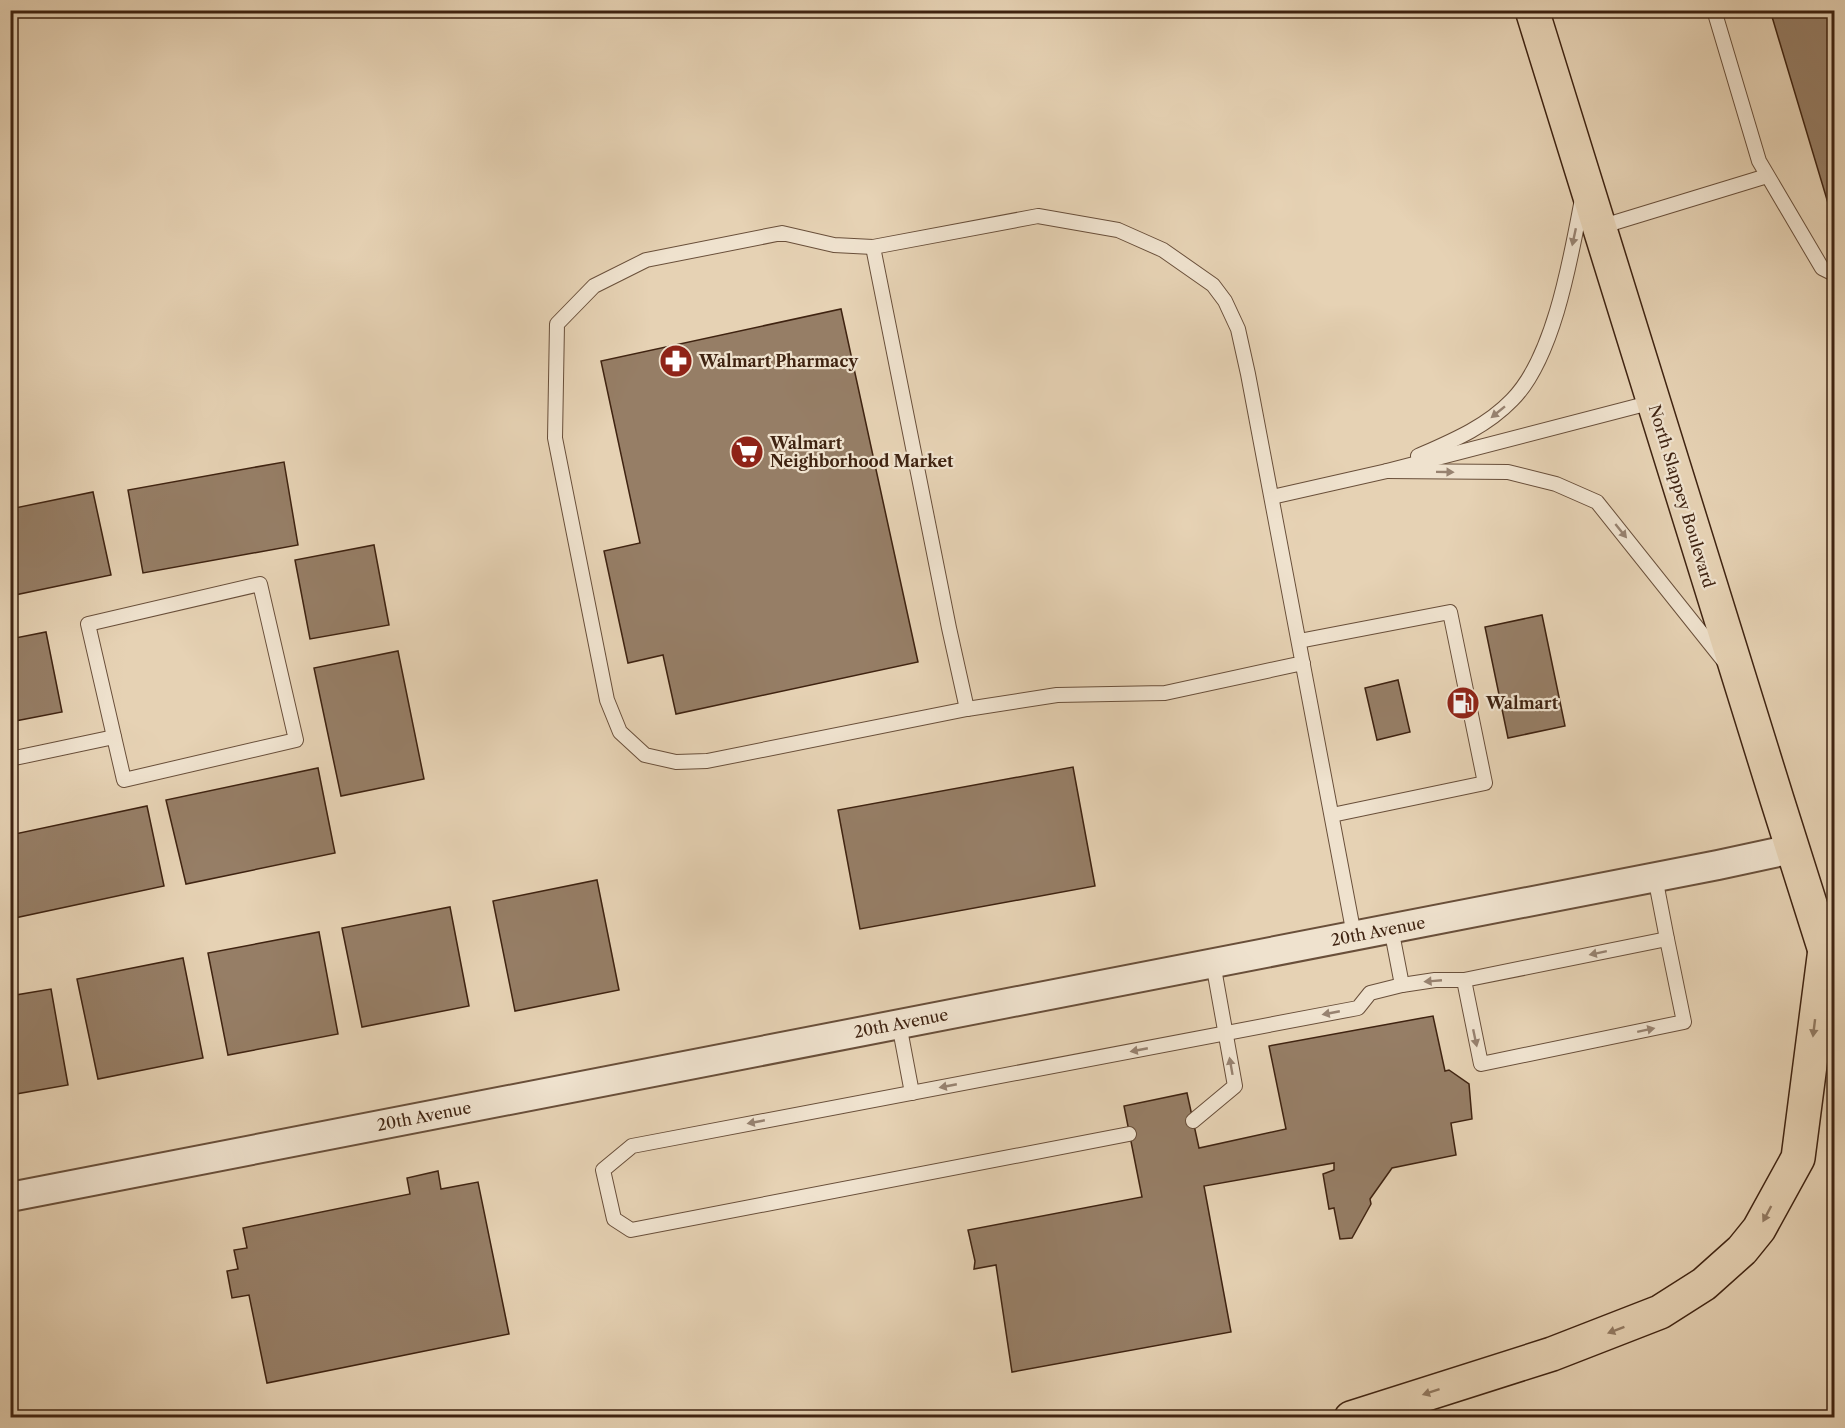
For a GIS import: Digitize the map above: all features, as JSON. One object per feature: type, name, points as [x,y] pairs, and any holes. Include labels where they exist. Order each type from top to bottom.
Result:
[{"type":"main road","name":"North Slappey Boulevard","points":[[1532,10],[1792,849],[1832,971]]},
{"type":"main road","points":[[1352,1418],[1552,1354],[1660,1312],[1704,1284],[1742,1250],[1759,1229],[1798,1158],[1832,971]]},
{"type":"street","name":"20th Avenue","points":[[10,1197],[1792,849]]},
{"type":"lane","points":[[1713,10],[1759,161],[1822,268],[1834,274]]},
{"type":"lane","points":[[1600,227],[1767,176]]},
{"type":"lane","points":[[1387,471],[1475,430],[1512,400],[1534,371],[1567,272],[1586,179]]},
{"type":"lane","points":[[1303,663],[1165,693],[1057,695],[968,709],[707,761],[676,762],[645,755],[620,732],[607,700],[555,438],[557,324],[594,286],[646,260],[782,233],[834,245],[873,247],[1038,216],[1118,230],[1163,250],[1213,285],[1225,301],[1238,329],[1272,496],[1354,935]]},
{"type":"lane","points":[[873,247],[949,628],[968,709]]},
{"type":"lane","points":[[1272,496],[1387,471],[1653,402]]},
{"type":"lane","points":[[1387,471],[1508,472],[1556,484],[1597,501],[1741,684]]},
{"type":"lane","points":[[260,584],[296,740],[124,780],[114,737],[88,624],[260,584]]},
{"type":"lane","points":[[1299,640],[1449,612],[1485,783],[1332,815]]},
{"type":"lane","points":[[10,759],[114,737]]},
{"type":"lane","points":[[1464,980],[1481,1064],[1684,1022],[1655,877]]},
{"type":"lane","points":[[1390,928],[1402,985]]},
{"type":"lane","points":[[1129,1134],[631,1230],[614,1219],[603,1170],[632,1146],[1358,1008],[1370,993],[1402,985],[1464,980],[1667,939]]},
{"type":"lane","points":[[1193,1121],[1235,1086],[1213,963]]},
{"type":"lane","points":[[899,1024],[912,1093]]},
{"type":"building","points":[[1770,10],[1834,10],[1834,223]]},
{"type":"building","name":"Walmart Neighborhood Market","points":[[841,309],[918,662],[676,714],[663,655],[628,663],[604,551],[640,543],[601,361]]},
{"type":"building","points":[[284,462],[298,545],[143,573],[128,490]]},
{"type":"building","points":[[93,492],[111,575],[10,596],[10,509]]},
{"type":"building","points":[[374,545],[389,625],[310,639],[295,560]]},
{"type":"building","points":[[1542,615],[1565,726],[1508,738],[1485,627]]},
{"type":"building","points":[[46,632],[62,712],[10,722],[10,639]]},
{"type":"building","points":[[398,651],[424,779],[341,796],[314,668]]},
{"type":"building","points":[[1398,680],[1410,732],[1377,740],[1365,688]]},
{"type":"building","points":[[1073,767],[1095,886],[860,929],[838,810]]},
{"type":"building","points":[[318,768],[335,853],[186,884],[166,800]]},
{"type":"building","points":[[147,806],[164,886],[10,919],[10,835]]},
{"type":"building","points":[[597,880],[619,990],[515,1011],[493,901]]},
{"type":"building","points":[[450,907],[469,1006],[362,1027],[342,928]]},
{"type":"building","points":[[319,932],[338,1034],[228,1055],[208,953]]},
{"type":"building","points":[[183,958],[203,1058],[98,1079],[77,979]]},
{"type":"building","points":[[51,989],[68,1085],[10,1095],[10,996]]},
{"type":"building","points":[[1433,1016],[1445,1071],[1449,1070],[1469,1084],[1472,1119],[1451,1123],[1456,1155],[1392,1168],[1370,1199],[1371,1204],[1352,1238],[1340,1239],[1334,1208],[1329,1209],[1323,1174],[1334,1170],[1334,1163],[1204,1186],[1231,1332],[1012,1372],[996,1265],[974,1269],[975,1261],[968,1230],[1142,1197],[1124,1106],[1187,1093],[1199,1148],[1286,1129],[1269,1046]]},
{"type":"building","points":[[438,1171],[441,1189],[478,1182],[509,1334],[267,1383],[249,1295],[232,1298],[227,1271],[238,1269],[234,1250],[247,1248],[243,1228],[410,1194],[407,1178]]},
{"type":"place","name":"Walmart Pharmacy","points":[[676,361]]},
{"type":"place","name":"Walmart Neighborhood Market","points":[[747,452]]},
{"type":"place","name":"Walmart","points":[[1463,703]]}]
